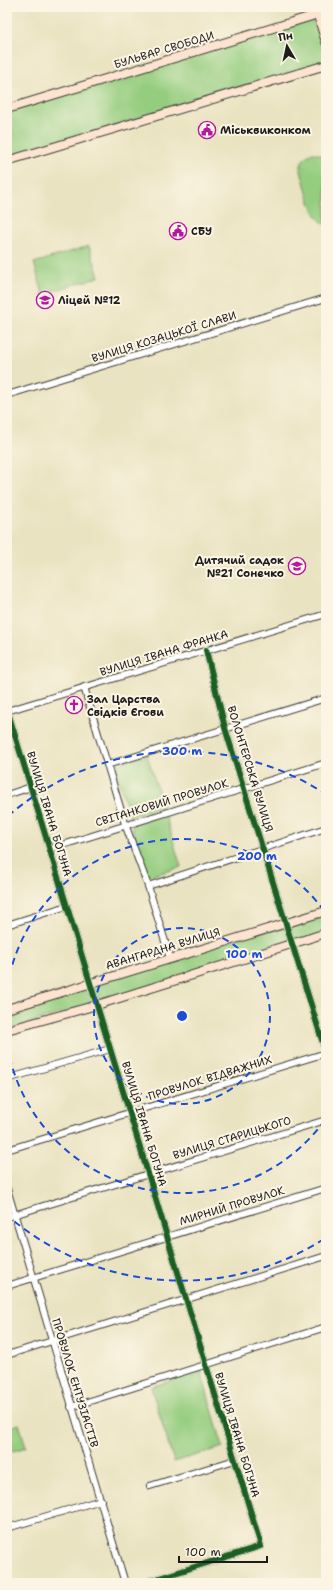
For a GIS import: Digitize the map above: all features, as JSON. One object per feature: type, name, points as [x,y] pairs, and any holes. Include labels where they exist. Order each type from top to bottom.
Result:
[{"type":"street","name":"БУЛЬВАР СВОБОДИ","points":[[7,109],[312,16],[316,9],[326,9]]},
{"type":"street","points":[[316,9],[326,42]]},
{"type":"street","points":[[7,161],[326,65]]},
{"type":"street","name":"ВУЛИЦЯ КОЗАЦЬКОЇ СЛАВИ","points":[[7,394],[326,298]]},
{"type":"street","name":"ВУЛИЦЯ ІВАНА ФРАНКА","points":[[7,710],[326,614]]},
{"type":"street","name":"ВОЛОНТЕРСЬКА ВУЛИЦЯ","points":[[206,650],[226,728],[326,1053]]},
{"type":"street","points":[[84,687],[125,824],[148,886],[170,958]]},
{"type":"street","points":[[107,765],[326,698]]},
{"type":"street","name":"ВУЛИЦЯ ІВАНА БОГУНА","points":[[7,710],[261,1546],[143,1583]]},
{"type":"street","name":"СВІТАНКОВИЙ ПРОВУЛОК","points":[[50,849],[125,824],[326,763]]},
{"type":"street","points":[[7,795],[31,788]]},
{"type":"street","points":[[148,886],[326,828]]},
{"type":"street","points":[[7,925],[67,906]]},
{"type":"street","name":"АВАНГАРДНА ВУЛИЦЯ","points":[[7,1009],[326,911]]},
{"type":"street","points":[[7,1030],[97,1004],[326,933]]},
{"type":"street","points":[[7,1079],[110,1049]]},
{"type":"street","name":"ПРОВУЛОК ВІДВАЖНИХ","points":[[7,1150],[326,1053]]},
{"type":"street","name":"ВУЛИЦЯ СТАРИЦЬКОГО","points":[[7,1217],[326,1120]]},
{"type":"street","name":"МИРНИЙ ПРОВУЛОК","points":[[7,1286],[326,1188]]},
{"type":"street","name":"ПРОВУЛОК ЕНТУЗІАСТІВ","points":[[7,1189],[71,1407],[101,1500],[125,1583]]},
{"type":"street","points":[[7,1355],[326,1256]]},
{"type":"street","points":[[71,1407],[326,1327]]},
{"type":"street","points":[[150,1486],[235,1460]]},
{"type":"street","points":[[7,1528],[101,1500]]},
{"type":"green space","points":[[310,20],[315,24],[326,59],[322,63],[7,158],[7,112]]},
{"type":"green space","points":[[313,153],[322,155],[326,158],[326,224],[316,216],[307,193],[301,171],[303,160]]},
{"type":"green space","points":[[89,246],[99,277],[43,294],[34,263]]},
{"type":"green space","points":[[147,755],[163,806],[130,817],[114,765]]},
{"type":"green space","points":[[165,814],[181,867],[147,877],[131,824]]},
{"type":"green space","points":[[326,911],[326,933],[7,1030],[7,1009]]},
{"type":"green space","points":[[201,1371],[223,1447],[174,1462],[151,1387]]},
{"type":"green space","points":[[19,1424],[26,1447],[7,1453],[7,1428]]},
{"type":"cycle path","points":[[206,650],[225,728],[326,1053]]},
{"type":"cycle path","points":[[7,709],[261,1546],[143,1583]]},
{"type":"place","name":"Міськвиконком","points":[[207,130]]},
{"type":"place","name":"СБУ","points":[[178,231]]},
{"type":"place","name":"Ліцей №12","points":[[45,300]]},
{"type":"place","name":"Дитячий садок №21 Сонечко","points":[[297,566]]},
{"type":"place","name":"Зал Царства Свідків Єгови","points":[[74,705]]}]
